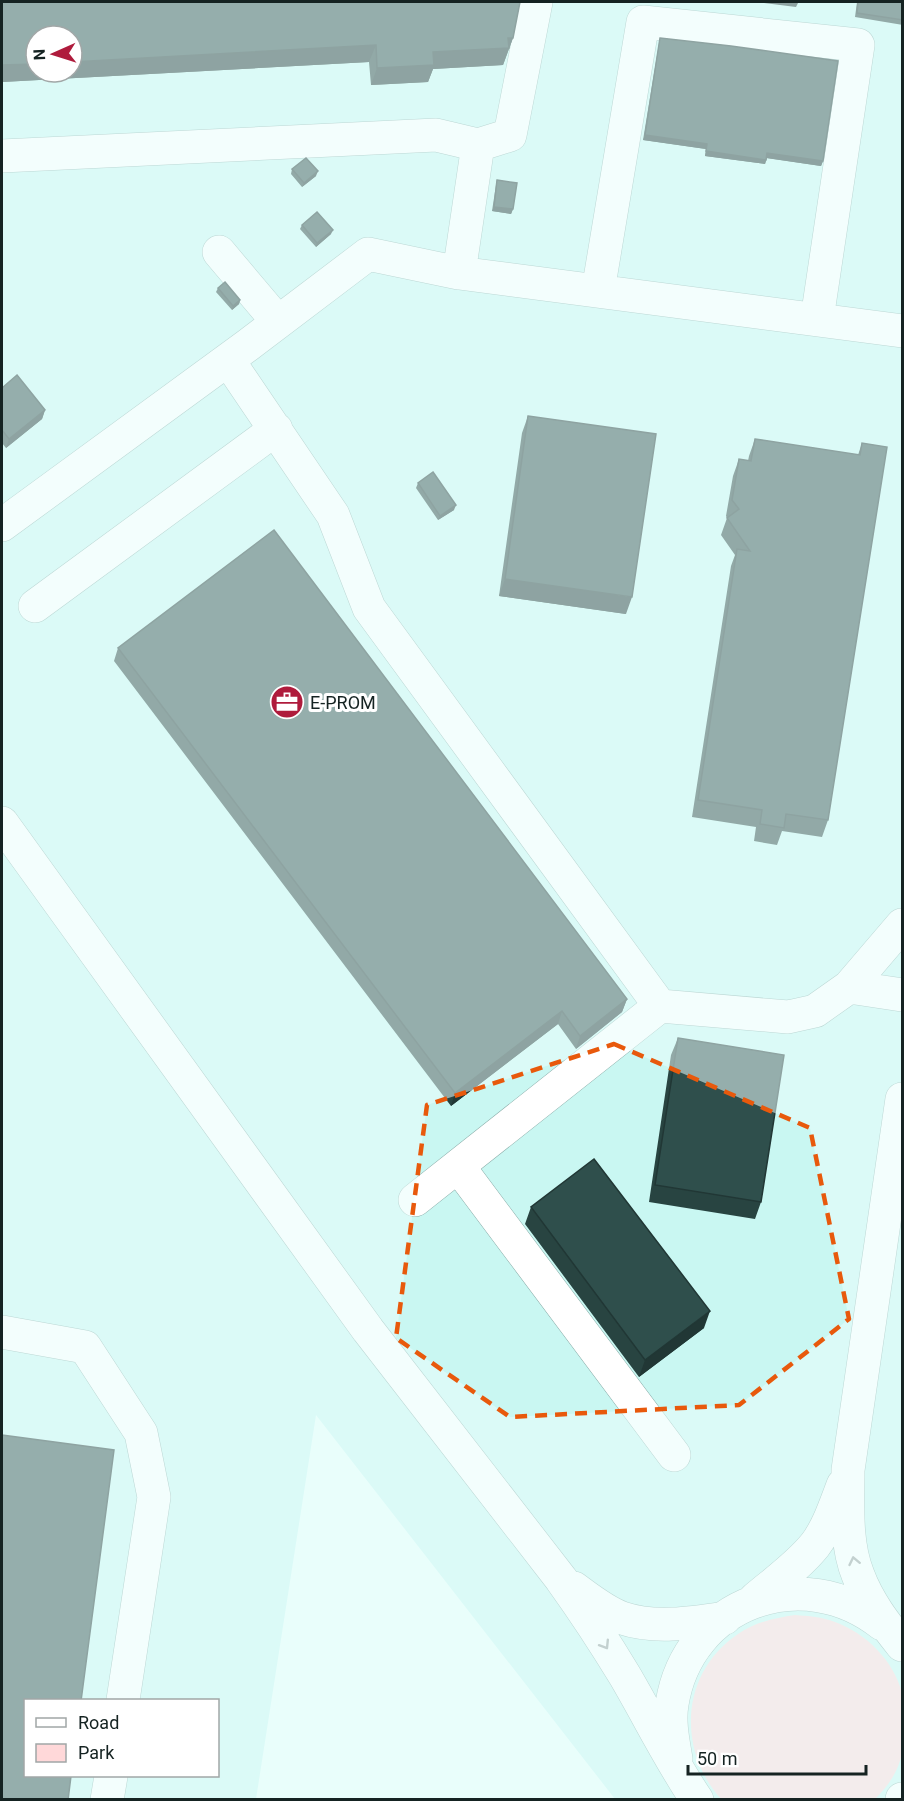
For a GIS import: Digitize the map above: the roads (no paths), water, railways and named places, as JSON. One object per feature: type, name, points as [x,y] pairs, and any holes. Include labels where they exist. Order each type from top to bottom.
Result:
[{"type":"street","points":[[2,156],[436,135],[478,145],[510,135],[536,2]]},
{"type":"street","points":[[598,291],[644,22],[858,45],[817,319]]},
{"type":"street","points":[[459,273],[478,145]]},
{"type":"street","points":[[219,252],[278,322]]},
{"type":"street","points":[[2,525],[228,360],[368,254],[459,273],[903,330]]},
{"type":"street","points":[[228,360],[333,514],[369,608],[660,1005]]},
{"type":"street","points":[[35,606],[276,429]]},
{"type":"street","points":[[2,823],[368,1330],[586,1614],[692,1792]]},
{"type":"street","points":[[415,1200],[660,1005],[788,1017],[815,1011],[849,987],[903,925]]},
{"type":"street","points":[[849,987],[903,995]]},
{"type":"street","points":[[692,1792],[676,1760],[671,1732],[672,1705],[679,1678],[690,1653],[707,1633],[794,1566],[816,1544],[832,1515],[848,1470],[890,1275],[903,1100]]},
{"type":"street","points":[[458,1166],[674,1455]]},
{"type":"street","points":[[2,1332],[84,1347],[141,1433],[154,1497],[123,1699]]},
{"type":"street","points":[[848,1470],[848,1519],[857,1574],[872,1605],[896,1638]]},
{"type":"street","points":[[561,1579],[593,1602],[622,1618],[655,1624],[688,1623],[737,1610],[772,1596],[794,1593],[818,1594],[844,1601],[869,1613],[896,1638]]},
{"type":"street","points":[[107,1800],[111,1777]]},
{"type":"place","name":"E-PROM","points":[[287,702]]}]
